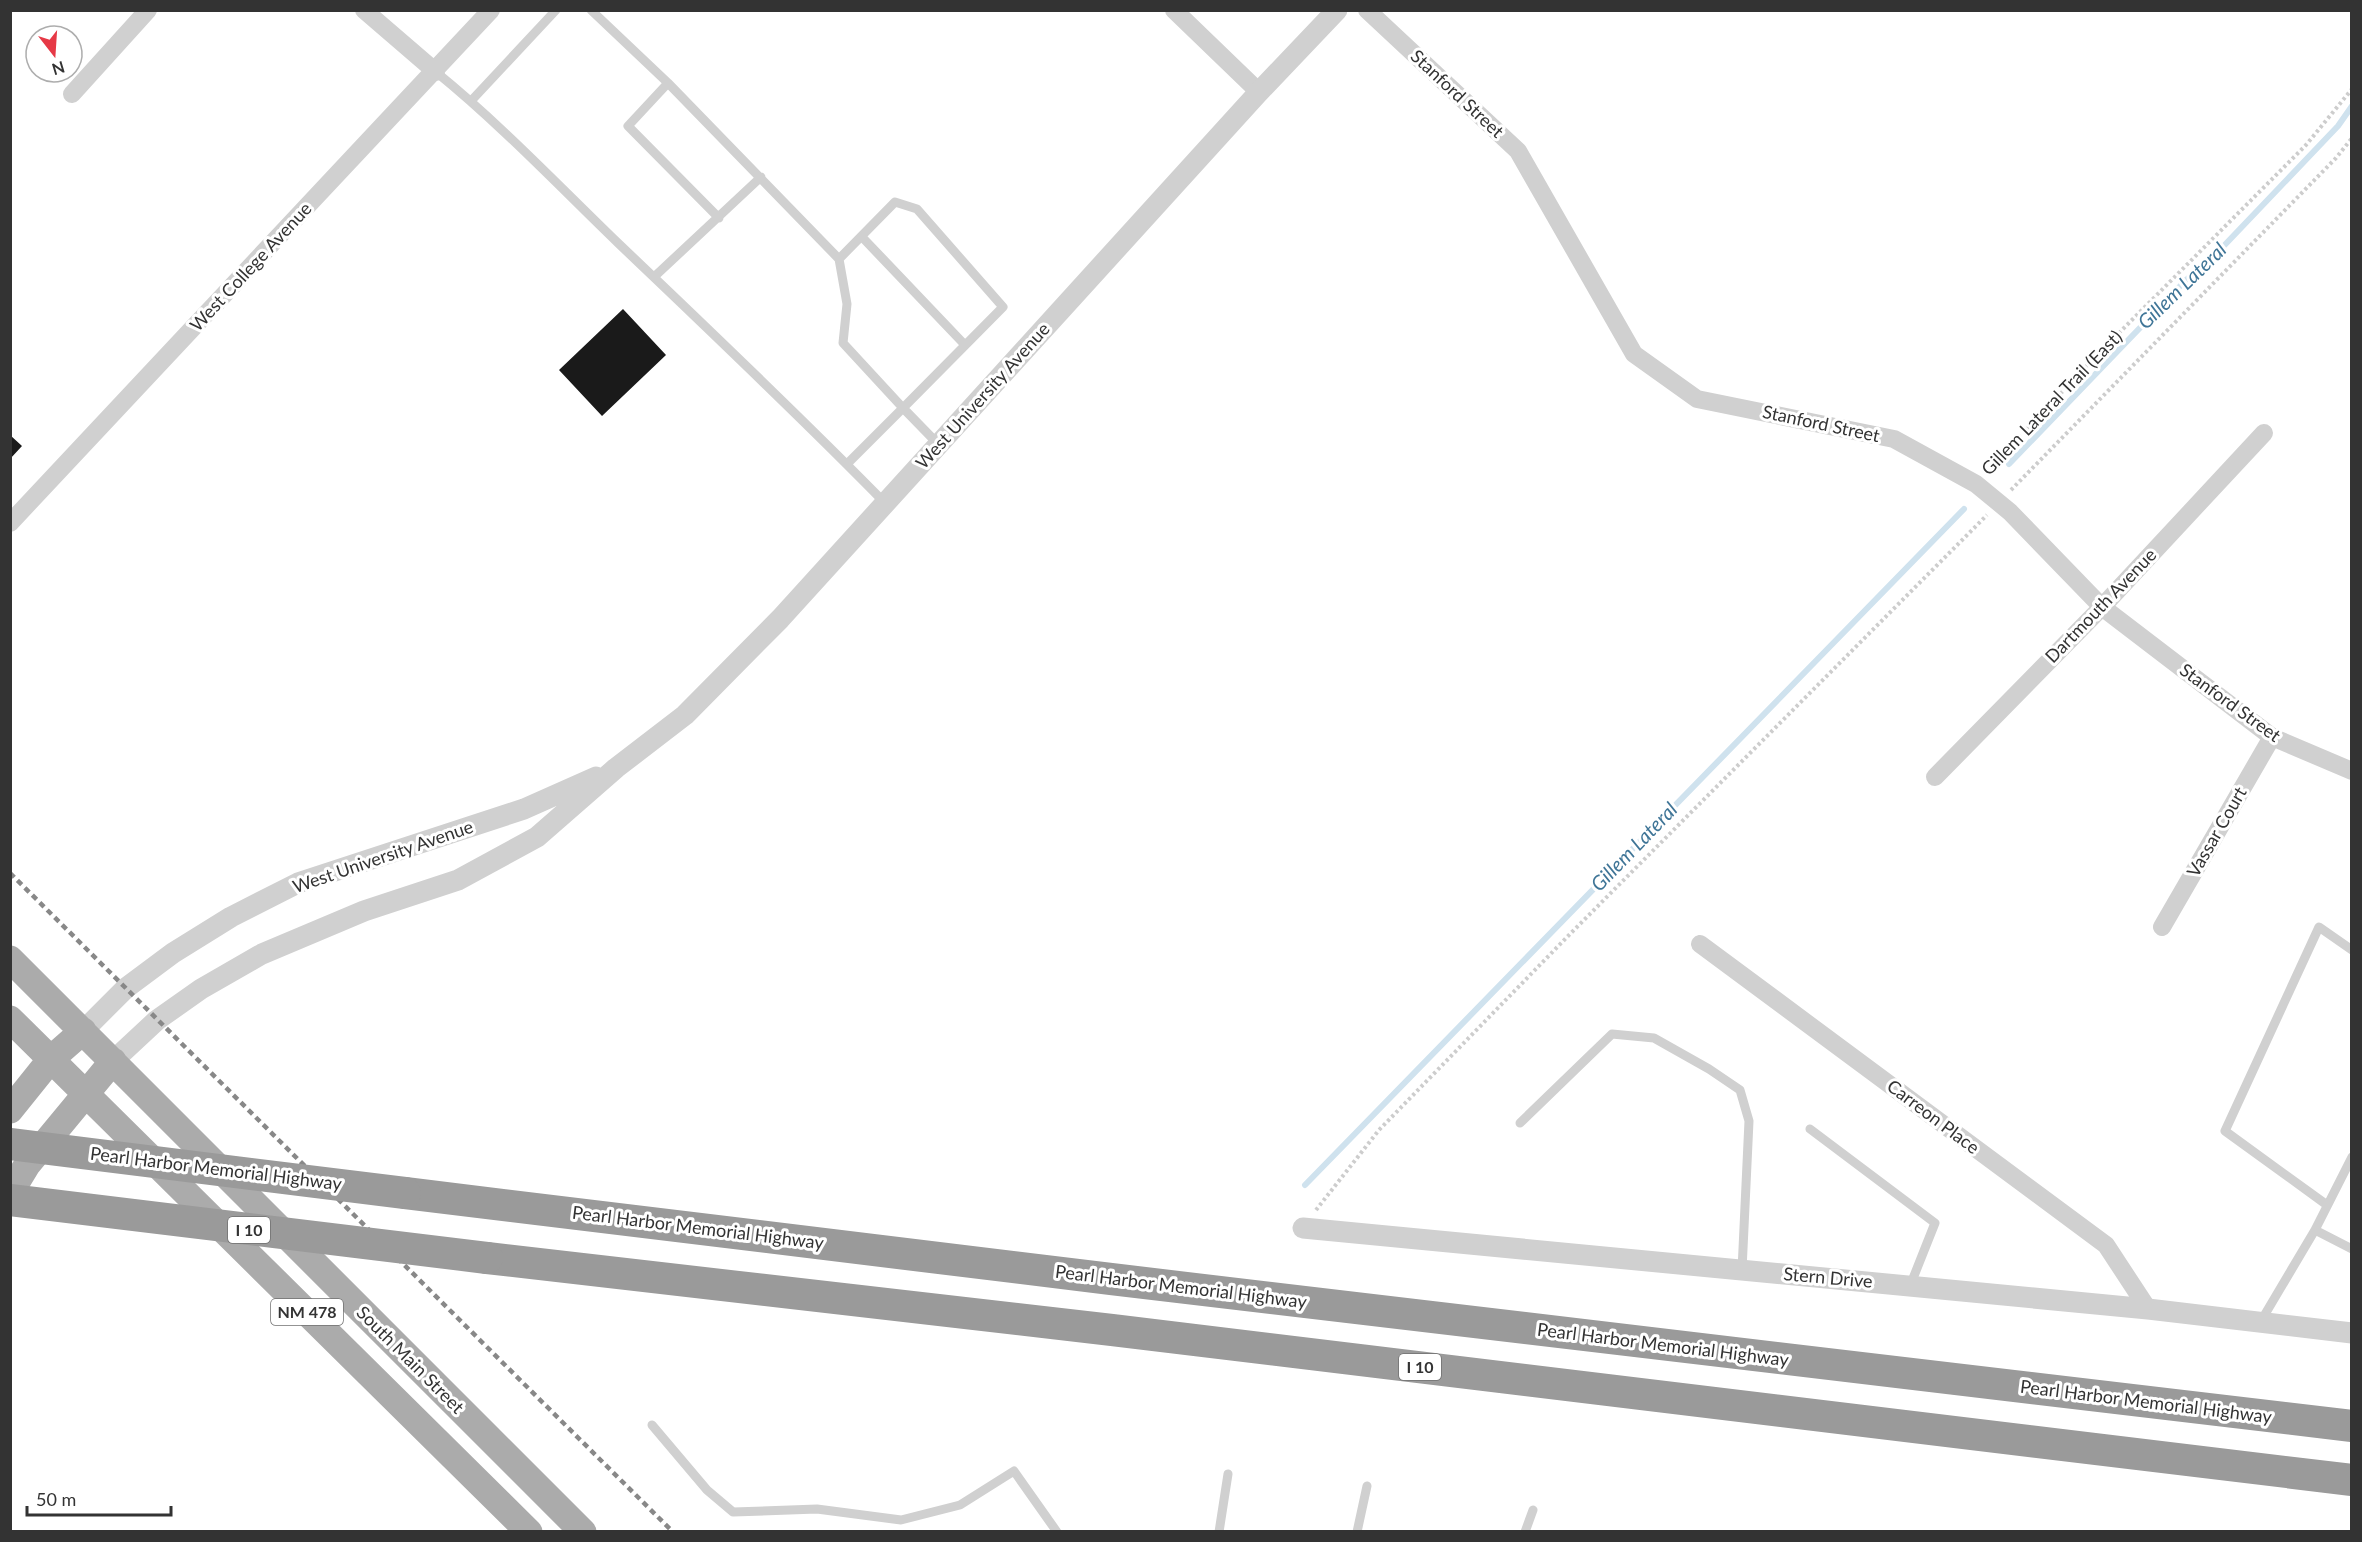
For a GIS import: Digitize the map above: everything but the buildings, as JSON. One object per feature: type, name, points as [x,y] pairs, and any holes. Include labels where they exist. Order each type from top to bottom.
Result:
[{"type":"highway","name":"Pearl Harbor Memorial Highway","points":[[10,1144],[1135,1282],[2352,1426]]},
{"type":"highway","name":"I 10","points":[[10,1200],[487,1258],[1123,1331],[2352,1480]]},
{"type":"highway","points":[[10,1209],[114,1213]]},
{"type":"main road","name":"South Main Street","points":[[10,958],[582,1532]]},
{"type":"main road","name":"NM 478","points":[[10,1019],[529,1532]]},
{"type":"main road","name":"West University Avenue","points":[[10,1110],[51,1059],[82,1031]]},
{"type":"main road","name":"West University Avenue","points":[[10,1193],[27,1165],[113,1061]]},
{"type":"street","points":[[72,94],[148,10]]},
{"type":"street","points":[[364,10],[436,72]]},
{"type":"street","name":"West College Avenue","points":[[10,523],[436,72],[491,10]]},
{"type":"street","points":[[1174,10],[1259,92]]},
{"type":"street","name":"West University Avenue","points":[[113,1061],[157,1020],[201,989],[262,954],[364,911],[458,880],[537,837],[616,768],[685,715],[780,619],[1259,92],[1337,10]]},
{"type":"street","name":"Stanford Street","points":[[1367,10],[1518,151],[1634,354],[1697,399],[1894,440],[1976,484],[1999,503],[2102,607],[2272,738],[2352,771]]},
{"type":"street","name":"Dartmouth Avenue","points":[[1935,777],[2102,607],[2264,434]]},
{"type":"street","name":"Vassar Court","points":[[2162,927],[2272,738]]},
{"type":"street","name":"West University Avenue","points":[[82,1031],[126,988],[172,953],[231,917],[298,883],[524,809],[616,768]]},
{"type":"street","name":"Carreon Place","points":[[1700,944],[2106,1245],[2148,1308]]},
{"type":"street","name":"Stern Drive","points":[[1304,1228],[2148,1308],[2352,1333]]},
{"type":"lane","points":[[471,101],[556,10]]},
{"type":"lane","points":[[591,10],[668,83],[839,259],[847,304],[843,343],[939,445]]},
{"type":"lane","points":[[436,72],[471,101],[885,503]]},
{"type":"lane","points":[[668,83],[628,126],[719,218]]},
{"type":"lane","points":[[654,277],[761,177]]},
{"type":"lane","points":[[839,259],[895,202],[917,209],[1003,307],[847,464]]},
{"type":"lane","points":[[862,237],[965,345]]},
{"type":"lane","points":[[2327,1205],[2225,1131],[2319,927],[2352,950]]},
{"type":"lane","points":[[1520,1123],[1612,1034],[1654,1038],[1732,1084],[1740,1090],[1749,1121],[1742,1270]]},
{"type":"lane","points":[[1810,1129],[1935,1223],[1910,1286]]},
{"type":"lane","points":[[2260,1322],[2315,1230],[2352,1157]]},
{"type":"lane","points":[[2315,1230],[2352,1249]]},
{"type":"lane","points":[[652,1425],[707,1490],[733,1512],[817,1509],[901,1520],[960,1505],[1014,1471],[1057,1532]]},
{"type":"lane","points":[[1219,1532],[1228,1474]]},
{"type":"lane","points":[[1357,1532],[1367,1486]]},
{"type":"lane","points":[[1525,1532],[1533,1510]]},
{"type":"path","name":"Gillem Lateral Trail (East)","points":[[1976,484],[2102,350],[2306,145],[2352,89]]},
{"type":"path","points":[[1304,1228],[1321,1202],[1379,1130],[1571,933],[1999,503],[2336,158],[2352,138]]},
{"type":"waterway","name":"Gillem Lateral","points":[[2009,464],[2185,281],[2218,252],[2338,126],[2352,106]]},
{"type":"waterway","name":"Gillem Lateral","points":[[1305,1185],[1964,509]]},
{"type":"railway","points":[[10,873],[673,1532]]}]
